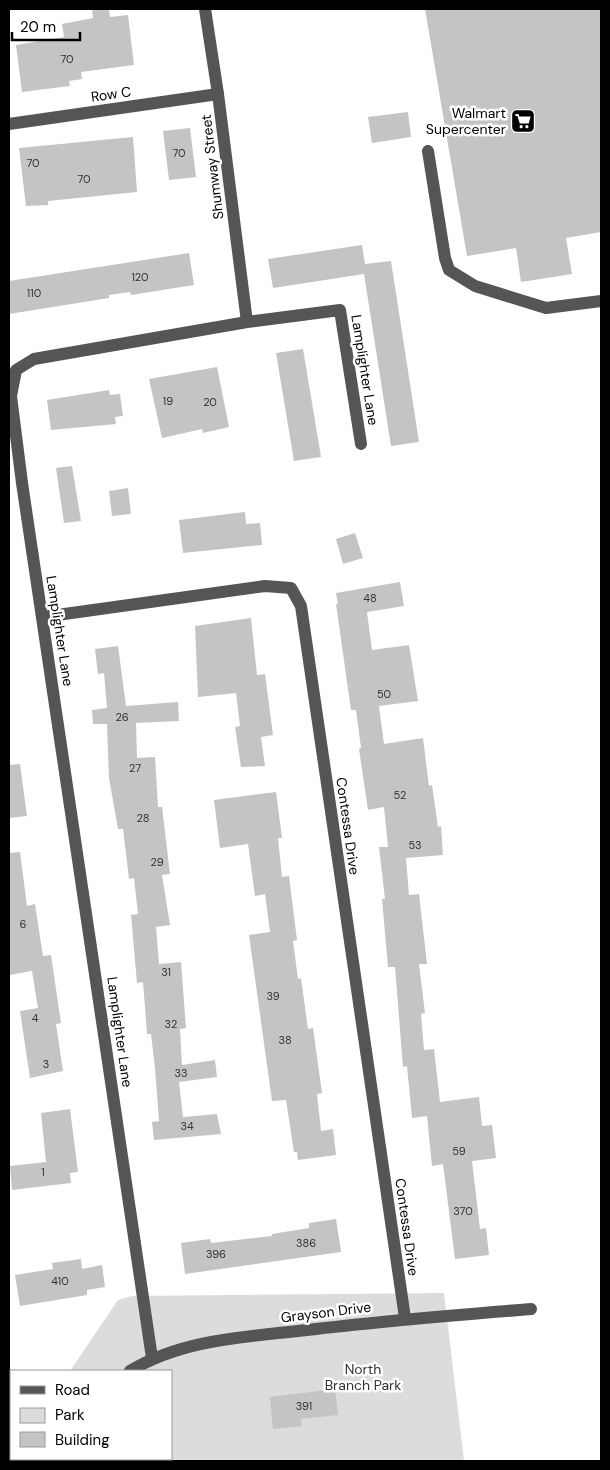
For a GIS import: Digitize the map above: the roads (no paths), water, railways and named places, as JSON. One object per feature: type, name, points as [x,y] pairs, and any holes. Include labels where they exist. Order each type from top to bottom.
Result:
[{"type":"street","name":"Shumway Street","points":[[205,9],[218,94],[247,322]]},
{"type":"street","name":"Row C","points":[[9,124],[218,94]]},
{"type":"street","points":[[428,151],[445,258],[449,270],[475,286],[546,308],[601,301]]},
{"type":"street","name":"Lamplighter Lane","points":[[152,1358],[12,396],[16,370],[34,359],[247,322],[340,310],[361,444]]},
{"type":"street","name":"Contessa Drive","points":[[43,617],[265,586],[291,588],[300,606],[405,1318]]},
{"type":"street","name":"Grayson Drive","points":[[132,1370],[152,1358],[226,1338],[405,1318],[531,1309]]},
{"type":"place","name":"Walmart Supercenter","points":[[523,121]]},
{"type":"park label","name":"North Branch Park","points":[[363,1378]]}]
